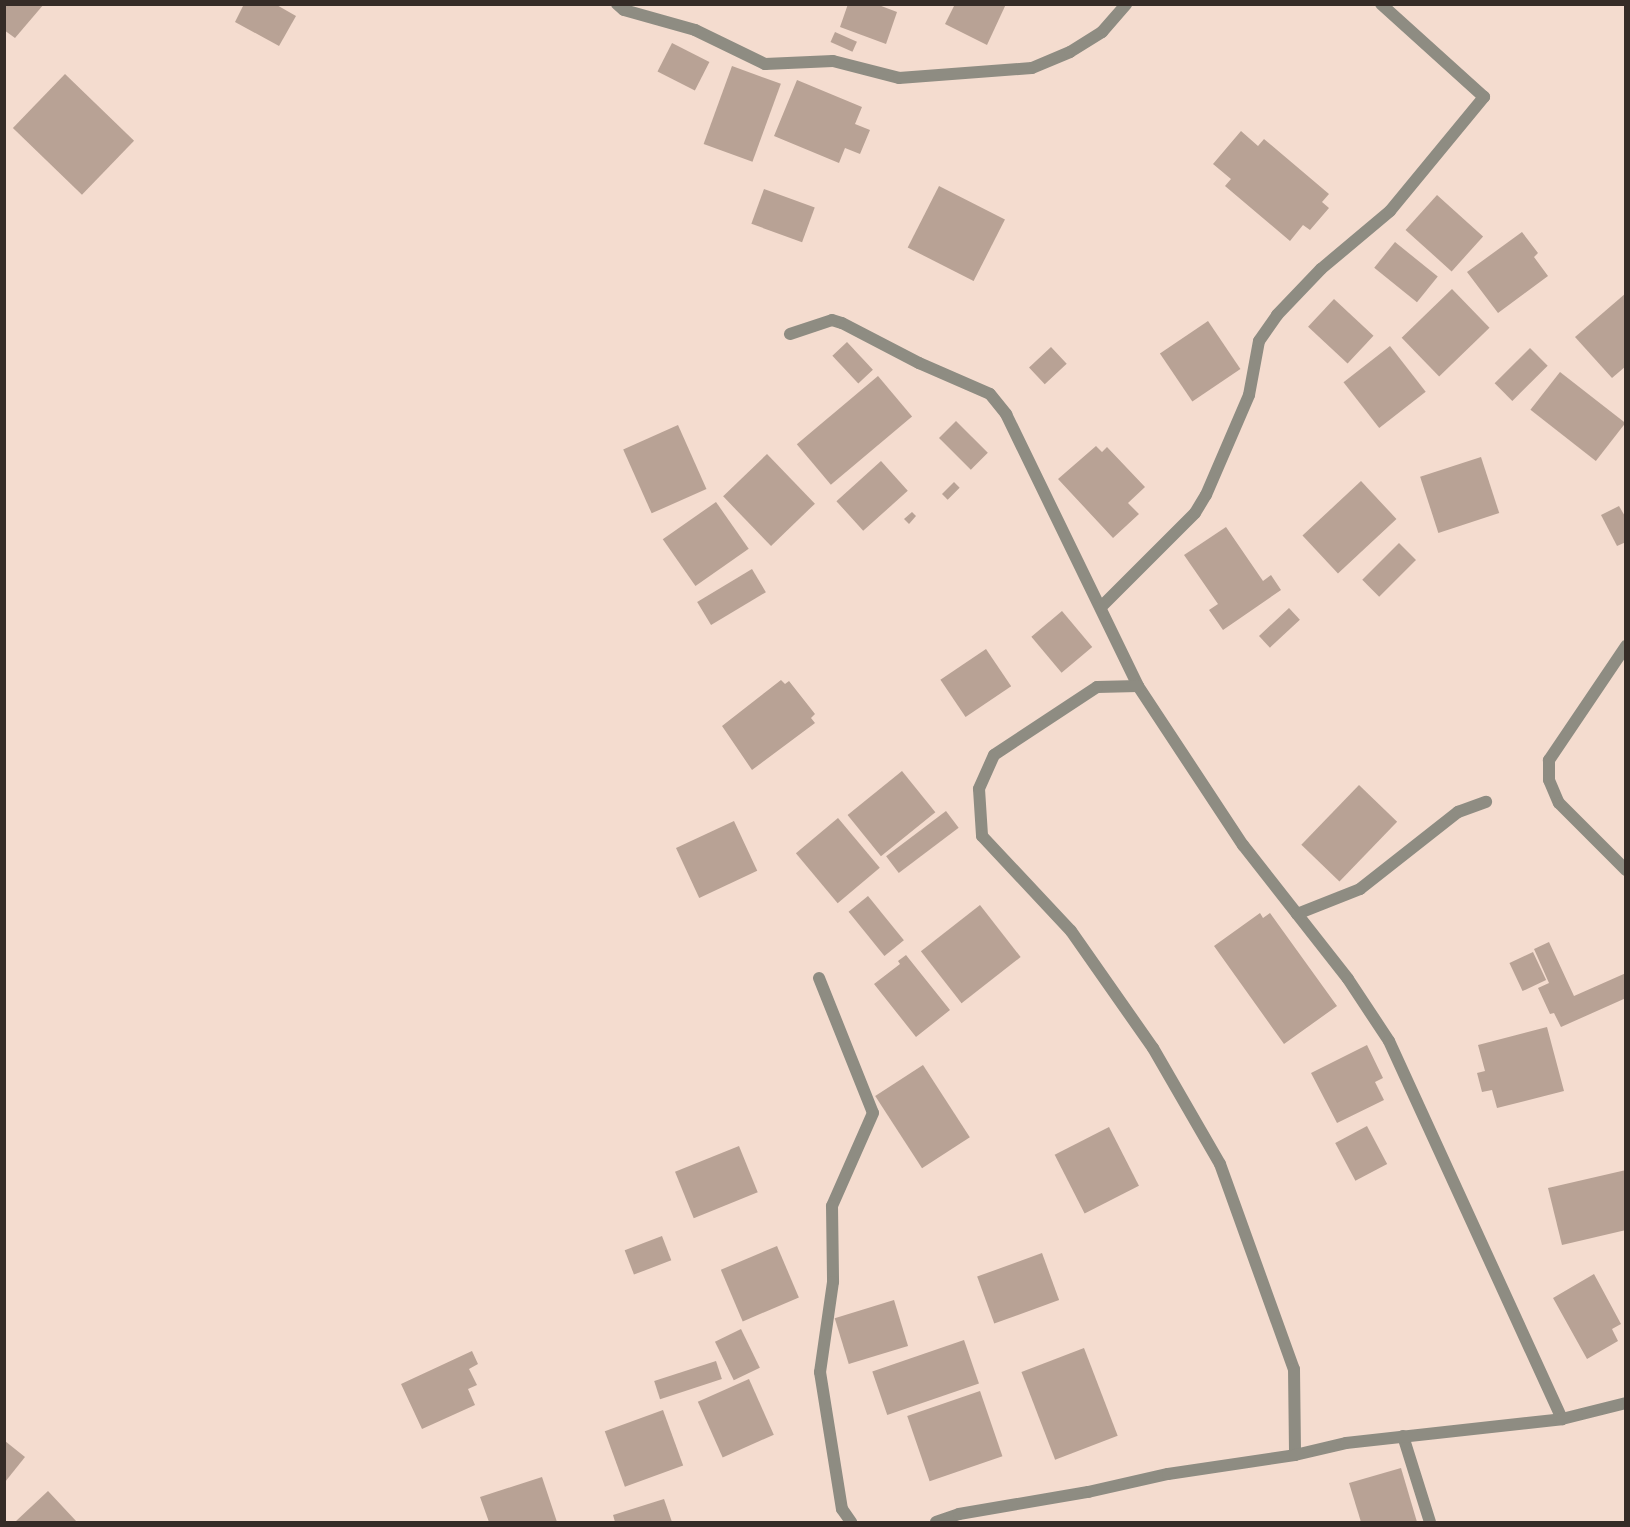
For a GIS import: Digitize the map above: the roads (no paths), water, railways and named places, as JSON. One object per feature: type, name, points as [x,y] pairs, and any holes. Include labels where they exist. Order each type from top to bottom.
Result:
[{"type":"street","points":[[617,4],[624,10],[695,30],[765,64],[833,61],[899,78],[1032,68],[1070,52],[1102,33],[1126,4]]},
{"type":"street","points":[[1101,607],[1195,513],[1206,495],[1249,395],[1259,341],[1277,315],[1321,269],[1390,211],[1484,97],[1381,4]]},
{"type":"street","points":[[790,334],[832,320],[842,323],[919,363],[990,394],[1006,414],[1138,686],[1243,844],[1348,979],[1389,1041],[1562,1419]]},
{"type":"street","points":[[1626,646],[1550,760],[1549,780],[1559,803],[1626,870]]},
{"type":"street","points":[[1138,686],[1097,687],[994,755],[979,789],[982,836],[1071,931],[1153,1048],[1221,1164],[1293,1369],[1295,1455]]},
{"type":"street","points":[[1297,914],[1360,889],[1458,812],[1486,802]]},
{"type":"street","points":[[819,978],[873,1113],[832,1206],[833,1282],[819,1372],[842,1509],[851,1522]]},
{"type":"street","points":[[936,1522],[958,1514],[1088,1492],[1168,1474],[1295,1455],[1346,1443],[1562,1419],[1626,1403]]},
{"type":"street","points":[[1403,1436],[1430,1522]]}]
